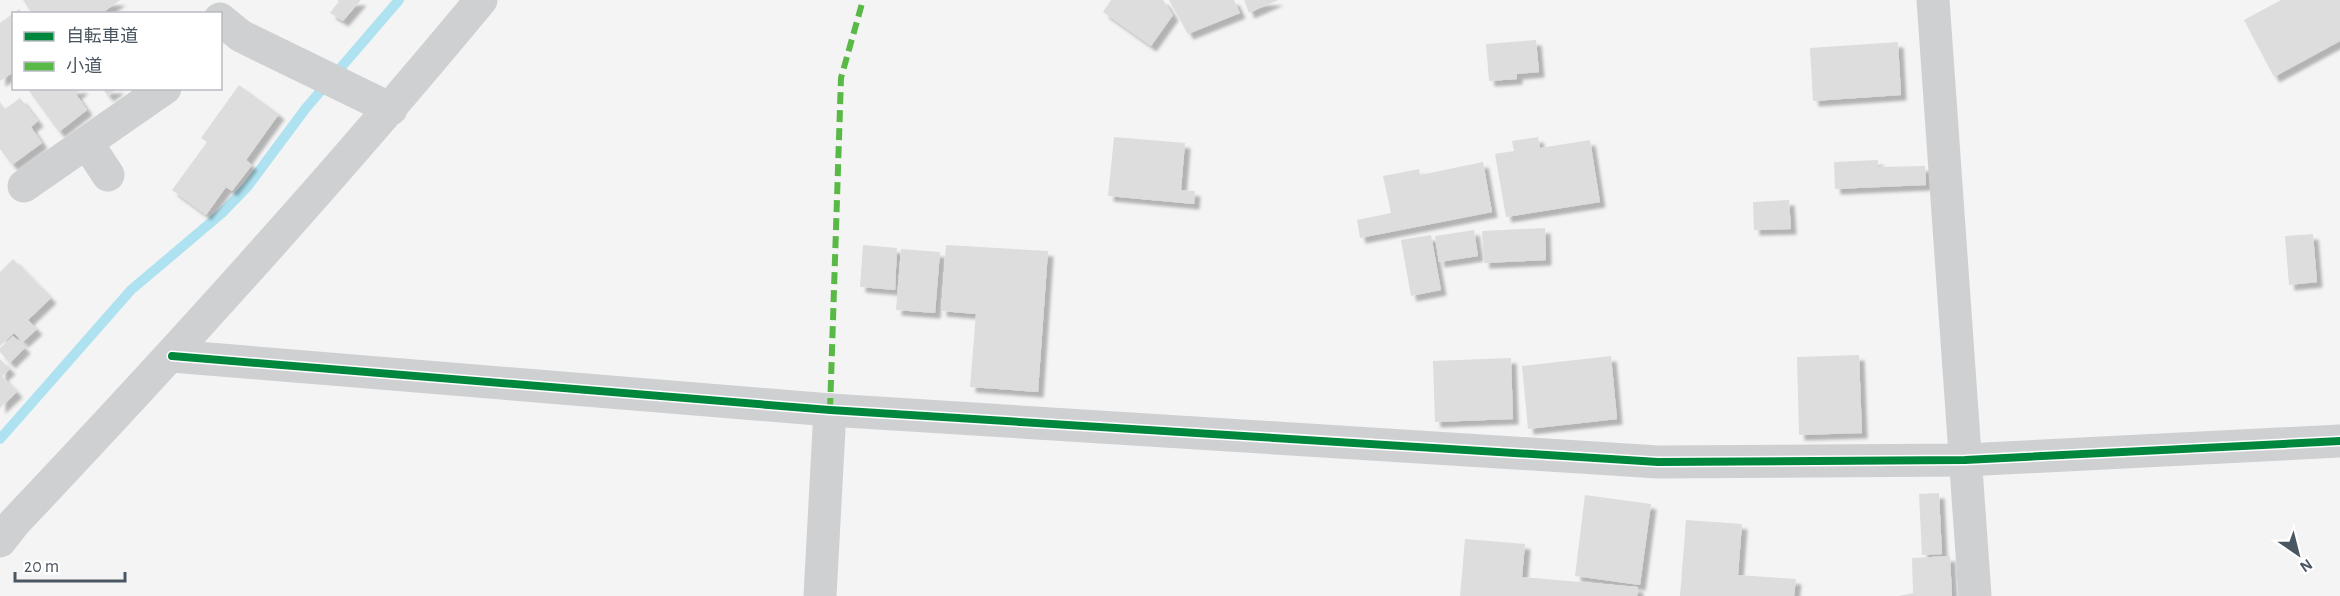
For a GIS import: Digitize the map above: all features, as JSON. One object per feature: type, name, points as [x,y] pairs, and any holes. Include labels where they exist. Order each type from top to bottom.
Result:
[{"type":"street","points":[[199,0],[213,12]]},
{"type":"street","points":[[5,524],[171,356],[390,109],[481,0]]},
{"type":"street","points":[[1933,0],[1975,596]]},
{"type":"street","points":[[227,35],[331,80],[390,109]]},
{"type":"street","points":[[24,186],[162,90]]},
{"type":"street","points":[[87,143],[108,175]]},
{"type":"street","points":[[171,356],[830,410],[1658,462],[1965,460],[2340,441]]},
{"type":"street","points":[[820,596],[830,410]]},
{"type":"building","points":[[23,0],[120,0],[104,12],[31,12]]},
{"type":"building","points":[[337,0],[361,0],[343,21],[330,13],[339,1]]},
{"type":"building","points":[[1111,0],[1163,0],[1173,15],[1151,46],[1103,12]]},
{"type":"building","points":[[1169,0],[1234,0],[1240,13],[1188,34]]},
{"type":"building","points":[[1244,0],[1278,0],[1249,13]]},
{"type":"building","points":[[2281,0],[2340,0],[2340,41],[2274,77],[2244,20]]},
{"type":"building","points":[[12,14],[12,73],[0,81],[0,23]]},
{"type":"building","points":[[1536,40],[1539,72],[1517,74],[1517,79],[1489,81],[1486,44]]},
{"type":"building","points":[[1898,42],[1901,95],[1813,101],[1810,48]]},
{"type":"building","points":[[239,85],[279,114],[246,160],[252,165],[232,191],[226,187],[206,215],[172,190],[207,142],[201,138]]},
{"type":"building","points":[[28,90],[81,90],[76,94],[87,110],[59,132]]},
{"type":"building","points":[[104,90],[116,90],[108,96]]},
{"type":"building","points":[[20,98],[38,121],[31,127],[42,143],[12,165],[0,149],[0,102],[5,109]]},
{"type":"building","points":[[1114,137],[1185,143],[1181,190],[1195,191],[1194,204],[1108,196]]},
{"type":"building","points":[[1538,137],[1540,148],[1590,140],[1600,202],[1506,217],[1495,154],[1514,151],[1512,141]]},
{"type":"building","points":[[1878,160],[1878,167],[1925,166],[1926,185],[1835,189],[1834,162]]},
{"type":"building","points":[[1483,162],[1492,212],[1360,238],[1357,220],[1391,213],[1383,176],[1419,169],[1420,175]]},
{"type":"building","points":[[1789,200],[1791,229],[1754,230],[1753,202]]},
{"type":"building","points":[[1545,228],[1546,260],[1484,263],[1482,231]]},
{"type":"building","points":[[1474,230],[1478,256],[1439,262],[1435,236]]},
{"type":"building","points":[[2313,234],[2317,282],[2289,285],[2285,236]]},
{"type":"building","points":[[1431,235],[1441,290],[1411,296],[1401,240]]},
{"type":"building","points":[[863,245],[897,248],[895,290],[860,287]]},
{"type":"building","points":[[946,245],[1048,251],[1038,392],[970,387],[976,314],[941,311]]},
{"type":"building","points":[[901,249],[940,252],[935,313],[896,310]]},
{"type":"building","points":[[13,259],[51,298],[28,320],[37,329],[23,342],[14,333],[0,346],[0,272]]},
{"type":"building","points":[[13,336],[25,348],[10,363],[0,352],[0,348]]},
{"type":"building","points":[[1859,355],[1862,433],[1799,435],[1797,357]]},
{"type":"building","points":[[1611,356],[1617,419],[1528,429],[1522,366]]},
{"type":"building","points":[[1511,358],[1513,419],[1435,422],[1433,361]]},
{"type":"building","points":[[0,359],[10,369],[2,376],[17,392],[0,408]]},
{"type":"building","points":[[1939,493],[1942,554],[1922,555],[1919,494]]},
{"type":"building","points":[[1585,495],[1651,504],[1640,585],[1575,576]]},
{"type":"building","points":[[1686,520],[1742,524],[1738,575],[1796,579],[1794,596],[1680,596]]},
{"type":"building","points":[[1465,539],[1525,544],[1522,577],[1638,587],[1637,596],[1460,596]]},
{"type":"building","points":[[1950,556],[1952,596],[1898,596],[1913,593],[1912,558]]},
{"type":"waterway","points":[[0,439],[131,290],[222,213],[248,186],[306,108],[399,0]]},
{"type":"marked path","points":[[830,410],[841,78],[863,0]]},
{"type":"cycle path","points":[[172,356],[830,410],[1658,462],[1965,460],[2340,441]]}]
